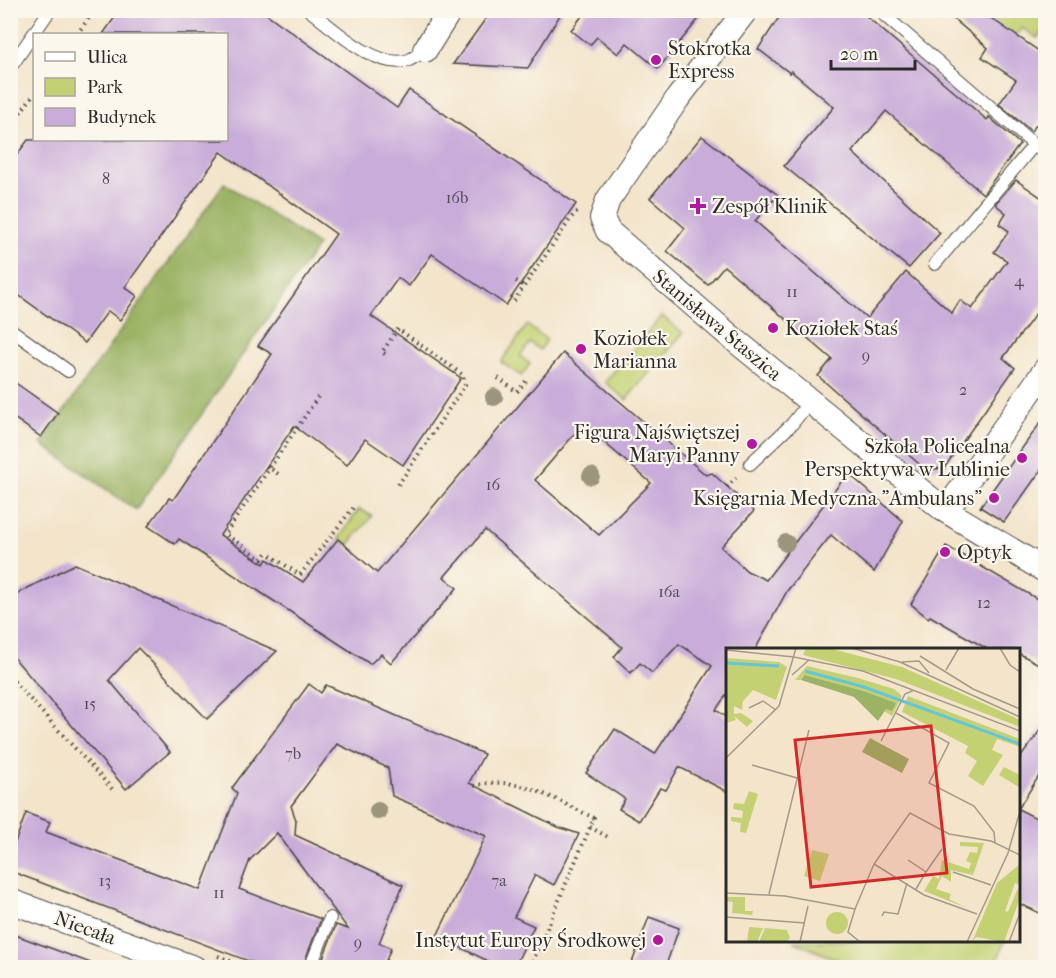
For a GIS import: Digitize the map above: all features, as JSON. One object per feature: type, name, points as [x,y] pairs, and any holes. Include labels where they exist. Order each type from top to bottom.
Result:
[{"type":"street","points":[[425,50],[450,10]]},
{"type":"street","name":"Stanisława Staszica","points":[[746,10],[678,98],[609,200],[602,218],[608,231],[810,401],[943,509],[1046,571]]},
{"type":"street","points":[[943,509],[955,498],[1046,369]]},
{"type":"street","name":"Niecała","points":[[10,901],[194,968]]},
{"type":"lane","points":[[34,33],[50,10]]},
{"type":"lane","points":[[309,10],[373,57],[396,62],[409,60],[425,50]]},
{"type":"lane","points":[[885,16],[1042,151]]},
{"type":"lane","points":[[10,68],[33,35]]},
{"type":"lane","points":[[935,264],[1034,145],[1042,151]]},
{"type":"lane","points":[[10,329],[68,371]]},
{"type":"lane","points":[[750,464],[792,424],[810,401]]},
{"type":"lane","points":[[310,968],[330,918]]},
{"type":"path","points":[[78,33],[95,10]]},
{"type":"path","points":[[10,127],[33,95]]},
{"type":"path","points":[[514,301],[574,214],[586,208],[582,215]]},
{"type":"path","points":[[516,281],[524,286]]},
{"type":"path","points":[[385,354],[382,352],[398,329],[430,354],[463,375],[465,385],[398,485]]},
{"type":"path","points":[[498,378],[517,392],[527,380]]},
{"type":"path","points":[[318,397],[224,533],[262,559],[267,553],[300,575],[353,508]]},
{"type":"path","points":[[268,467],[281,476]]},
{"type":"path","points":[[10,677],[113,790]]},
{"type":"path","points":[[474,786],[501,781],[541,794],[594,818],[530,968]]},
{"type":"path","points":[[590,827],[608,837]]},
{"type":"green space","points":[[970,11],[1045,11],[1045,30],[1037,38],[1022,28],[1017,36],[973,34],[964,28]]},
{"type":"green space","points":[[224,183],[318,245],[136,510],[41,444]]},
{"type":"green space","points":[[662,316],[683,333],[626,400],[605,382]]},
{"type":"green space","points":[[527,325],[547,340],[540,350],[530,343],[520,356],[530,364],[521,376],[501,362]]},
{"type":"green space","points":[[359,509],[372,516],[348,545],[339,538]]},
{"type":"green space","points":[[795,942],[1005,942],[994,968],[854,967]]},
{"type":"building","points":[[120,10],[261,10],[397,108],[409,90],[576,204],[506,305],[432,254],[409,286],[398,278],[371,316],[461,378],[403,465],[365,439],[347,465],[294,426],[220,535],[264,564],[267,559],[303,582],[338,539],[377,573],[563,353],[706,475],[712,473],[754,511],[721,547],[747,571],[766,580],[848,473],[903,521],[874,572],[831,535],[787,591],[756,648],[726,648],[726,695],[716,710],[726,717],[726,791],[679,767],[666,790],[660,788],[639,821],[619,809],[625,799],[586,773],[615,729],[655,754],[712,666],[679,644],[652,673],[640,663],[631,673],[614,657],[622,647],[485,530],[444,577],[457,588],[391,663],[381,654],[370,664],[179,539],[175,544],[148,526],[169,498],[173,500],[272,354],[258,346],[336,234],[221,152],[125,287],[137,296],[120,320],[108,311],[85,343],[10,289],[10,164],[28,140],[228,141],[228,33],[104,33]],"holes":[[[583,424],[651,483],[599,535],[535,480]]]},
{"type":"building","points":[[492,10],[563,10],[528,68],[453,64]]},
{"type":"building","points":[[587,10],[706,10],[658,69],[627,43],[618,54],[597,37],[590,45],[571,30]]},
{"type":"building","points":[[784,10],[859,10],[987,120],[989,117],[1020,144],[983,194],[886,111],[852,152],[940,233],[909,268],[784,166],[834,107],[791,71],[790,73],[758,49]]},
{"type":"building","points":[[943,10],[979,10],[1046,56],[1046,114],[1031,131],[999,104],[1016,80],[982,57],[988,48]]},
{"type":"building","points":[[702,136],[778,195],[755,221],[867,318],[906,272],[952,313],[960,300],[972,309],[1007,261],[994,252],[1009,231],[999,224],[1006,213],[995,204],[1016,180],[1046,201],[1046,300],[1003,358],[1015,368],[944,468],[926,470],[818,376],[832,359],[724,266],[708,285],[667,251],[685,228],[650,198]]},
{"type":"building","points":[[10,379],[58,413],[41,437],[10,415]]},
{"type":"building","points":[[1046,415],[1046,463],[1004,522],[980,507]]},
{"type":"building","points":[[946,546],[1046,604],[1046,668],[1020,654],[1020,648],[986,648],[930,616],[928,618],[911,604]]},
{"type":"building","points":[[75,564],[277,651],[207,719],[138,648],[109,680],[170,752],[126,789],[10,653],[10,600],[22,591]]},
{"type":"building","points":[[309,684],[321,693],[326,685],[484,754],[469,783],[558,827],[579,834],[554,885],[535,875],[514,917],[534,926],[514,968],[502,968],[437,936],[486,836],[392,796],[388,768],[337,744],[291,806],[296,820],[295,835],[403,885],[379,943],[391,948],[383,968],[319,968],[336,925],[348,929],[277,833],[250,860],[239,889],[321,919],[302,968],[267,968],[10,871],[10,856],[26,813],[50,822],[46,832],[200,890],[237,793],[232,788]]},
{"type":"building","points":[[1046,722],[1046,765],[1020,806],[1020,758]]},
{"type":"building","points":[[1020,810],[1046,823],[1046,916],[1020,904]]},
{"type":"building","name":"Instytut Europy Środkowej","points":[[649,917],[679,928],[665,968],[630,968]]},
{"type":"building","points":[[10,933],[96,965],[96,968],[10,968]]},
{"type":"place","name":"Stokrotka Express","points":[[656,60]]},
{"type":"place","name":"Zespół Klinik","points":[[698,206]]},
{"type":"place","name":"Koziołek Staś","points":[[773,328]]},
{"type":"place","name":"Koziołek Marianna","points":[[581,349]]},
{"type":"place","name":"Figura Najświętszej Maryi Panny","points":[[752,444]]},
{"type":"place","name":"Szkoła Policealna Perspektywa w Lublinie","points":[[1022,458]]},
{"type":"place","name":"Księgarnia Medyczna \"Ambulans\"","points":[[994,498]]},
{"type":"place","name":"Optyk","points":[[945,552]]},
{"type":"place","name":"Instytut Europy Środkowej","points":[[658,940]]}]
